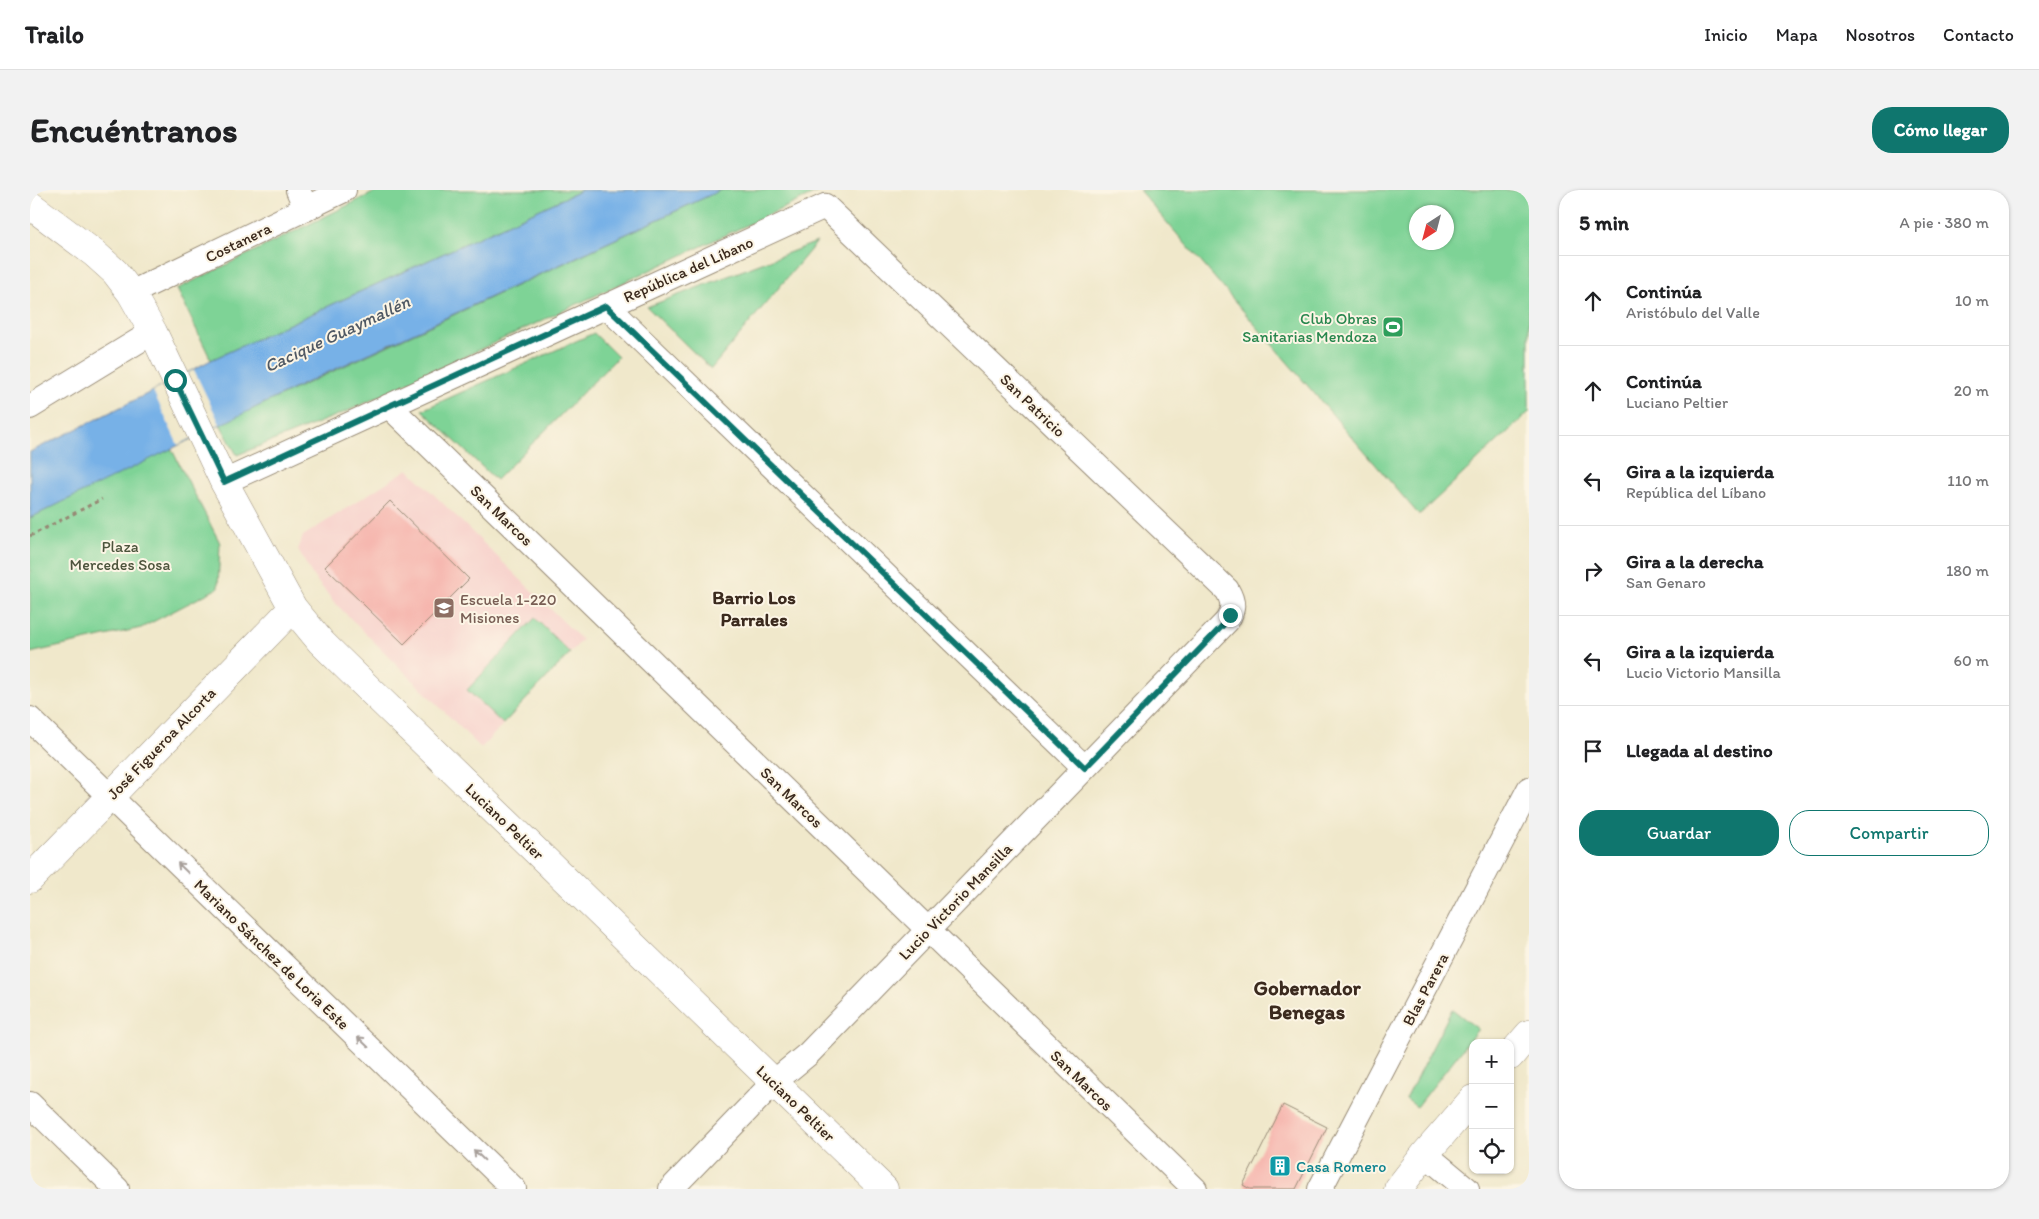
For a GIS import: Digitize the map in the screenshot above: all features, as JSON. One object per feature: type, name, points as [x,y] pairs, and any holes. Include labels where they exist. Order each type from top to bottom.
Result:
[{"type":"street","name":"Costanera","points":[[131,293],[302,199],[344,190]]},
{"type":"street","name":"Luciano Peltier","points":[[30,205],[95,254],[115,272],[131,293],[153,332],[224,482],[292,608],[321,642],[884,1189]]},
{"type":"street","name":"República del Líbano","points":[[224,482],[825,206]]},
{"type":"street","name":"San Patricio","points":[[825,206],[1227,590],[1232,599],[1233,608]]},
{"type":"street","points":[[606,306],[1085,768]]},
{"type":"street","points":[[32,400],[153,332]]},
{"type":"street","name":"San Marcos","points":[[389,406],[1194,1189]]},
{"type":"street","name":"José Figueroa Alcorta","points":[[30,879],[292,608]]},
{"type":"street","name":"Lucio Victorio Mansilla","points":[[671,1189],[774,1082],[808,1054],[1085,768],[1227,621],[1233,608]]},
{"type":"street","name":"Mariano Sánchez de Loria Este","points":[[30,719],[514,1189]]},
{"type":"street","name":"Blas Parera","points":[[1320,1189],[1529,789]]},
{"type":"street","points":[[1514,1051],[1529,1034]]},
{"type":"street","points":[[30,1104],[117,1189]]},
{"type":"street","points":[[1398,1189],[1425,1154],[1469,1104]]},
{"type":"street","points":[[1425,1154],[1467,1189]]},
{"type":"path","points":[[30,536],[102,499]]},
{"type":"shaded area","name":"Escuela 1-220 Misiones","points":[[408,469],[582,640],[481,748],[334,602],[313,576],[298,550],[303,536]]},
{"type":"green space","points":[[379,190],[582,190],[211,360],[177,289]]},
{"type":"green space","points":[[721,190],[822,190],[348,411],[237,455],[220,424]]},
{"type":"green space","name":"Club Obras Sanitarias Mendoza","points":[[1139,190],[1529,190],[1529,412],[1419,515]]},
{"type":"green space","points":[[817,242],[711,369],[647,307]]},
{"type":"green space","points":[[594,333],[618,357],[496,480],[422,410]]},
{"type":"green space","name":"Plaza Mercedes Sosa","points":[[171,448],[220,543],[218,588],[141,628],[30,653],[30,518]]},
{"type":"green space","points":[[535,618],[570,653],[503,724],[467,690]]},
{"type":"green space","points":[[1452,1009],[1478,1029],[1417,1107],[1406,1099]]},
{"type":"water","name":"Cacique Guaymallén","points":[[582,190],[721,190],[316,378],[30,518],[30,452],[211,360]]},
{"type":"pier","points":[[194,370],[220,424],[178,445],[153,391]]},
{"type":"building","points":[[390,501],[469,579],[404,644],[325,567]]},
{"type":"building","name":"Casa Romero","points":[[1283,1105],[1327,1127],[1296,1189],[1250,1189],[1243,1185]]},
{"type":"place","name":"Club Obras Sanitarias Mendoza","points":[[1393,327]]},
{"type":"place","name":"Escuela 1-220 Misiones","points":[[444,608]]},
{"type":"place","name":"Casa Romero","points":[[1280,1166]]},
{"type":"district","name":"Barrio Los Parrales","points":[[754,608]]},
{"type":"district","name":"Gobernador Benegas","points":[[1307,1000]]},
{"type":"route","points":[[175,380],[224,482],[606,306],[1085,768],[1227,621],[1230,615]]}]
